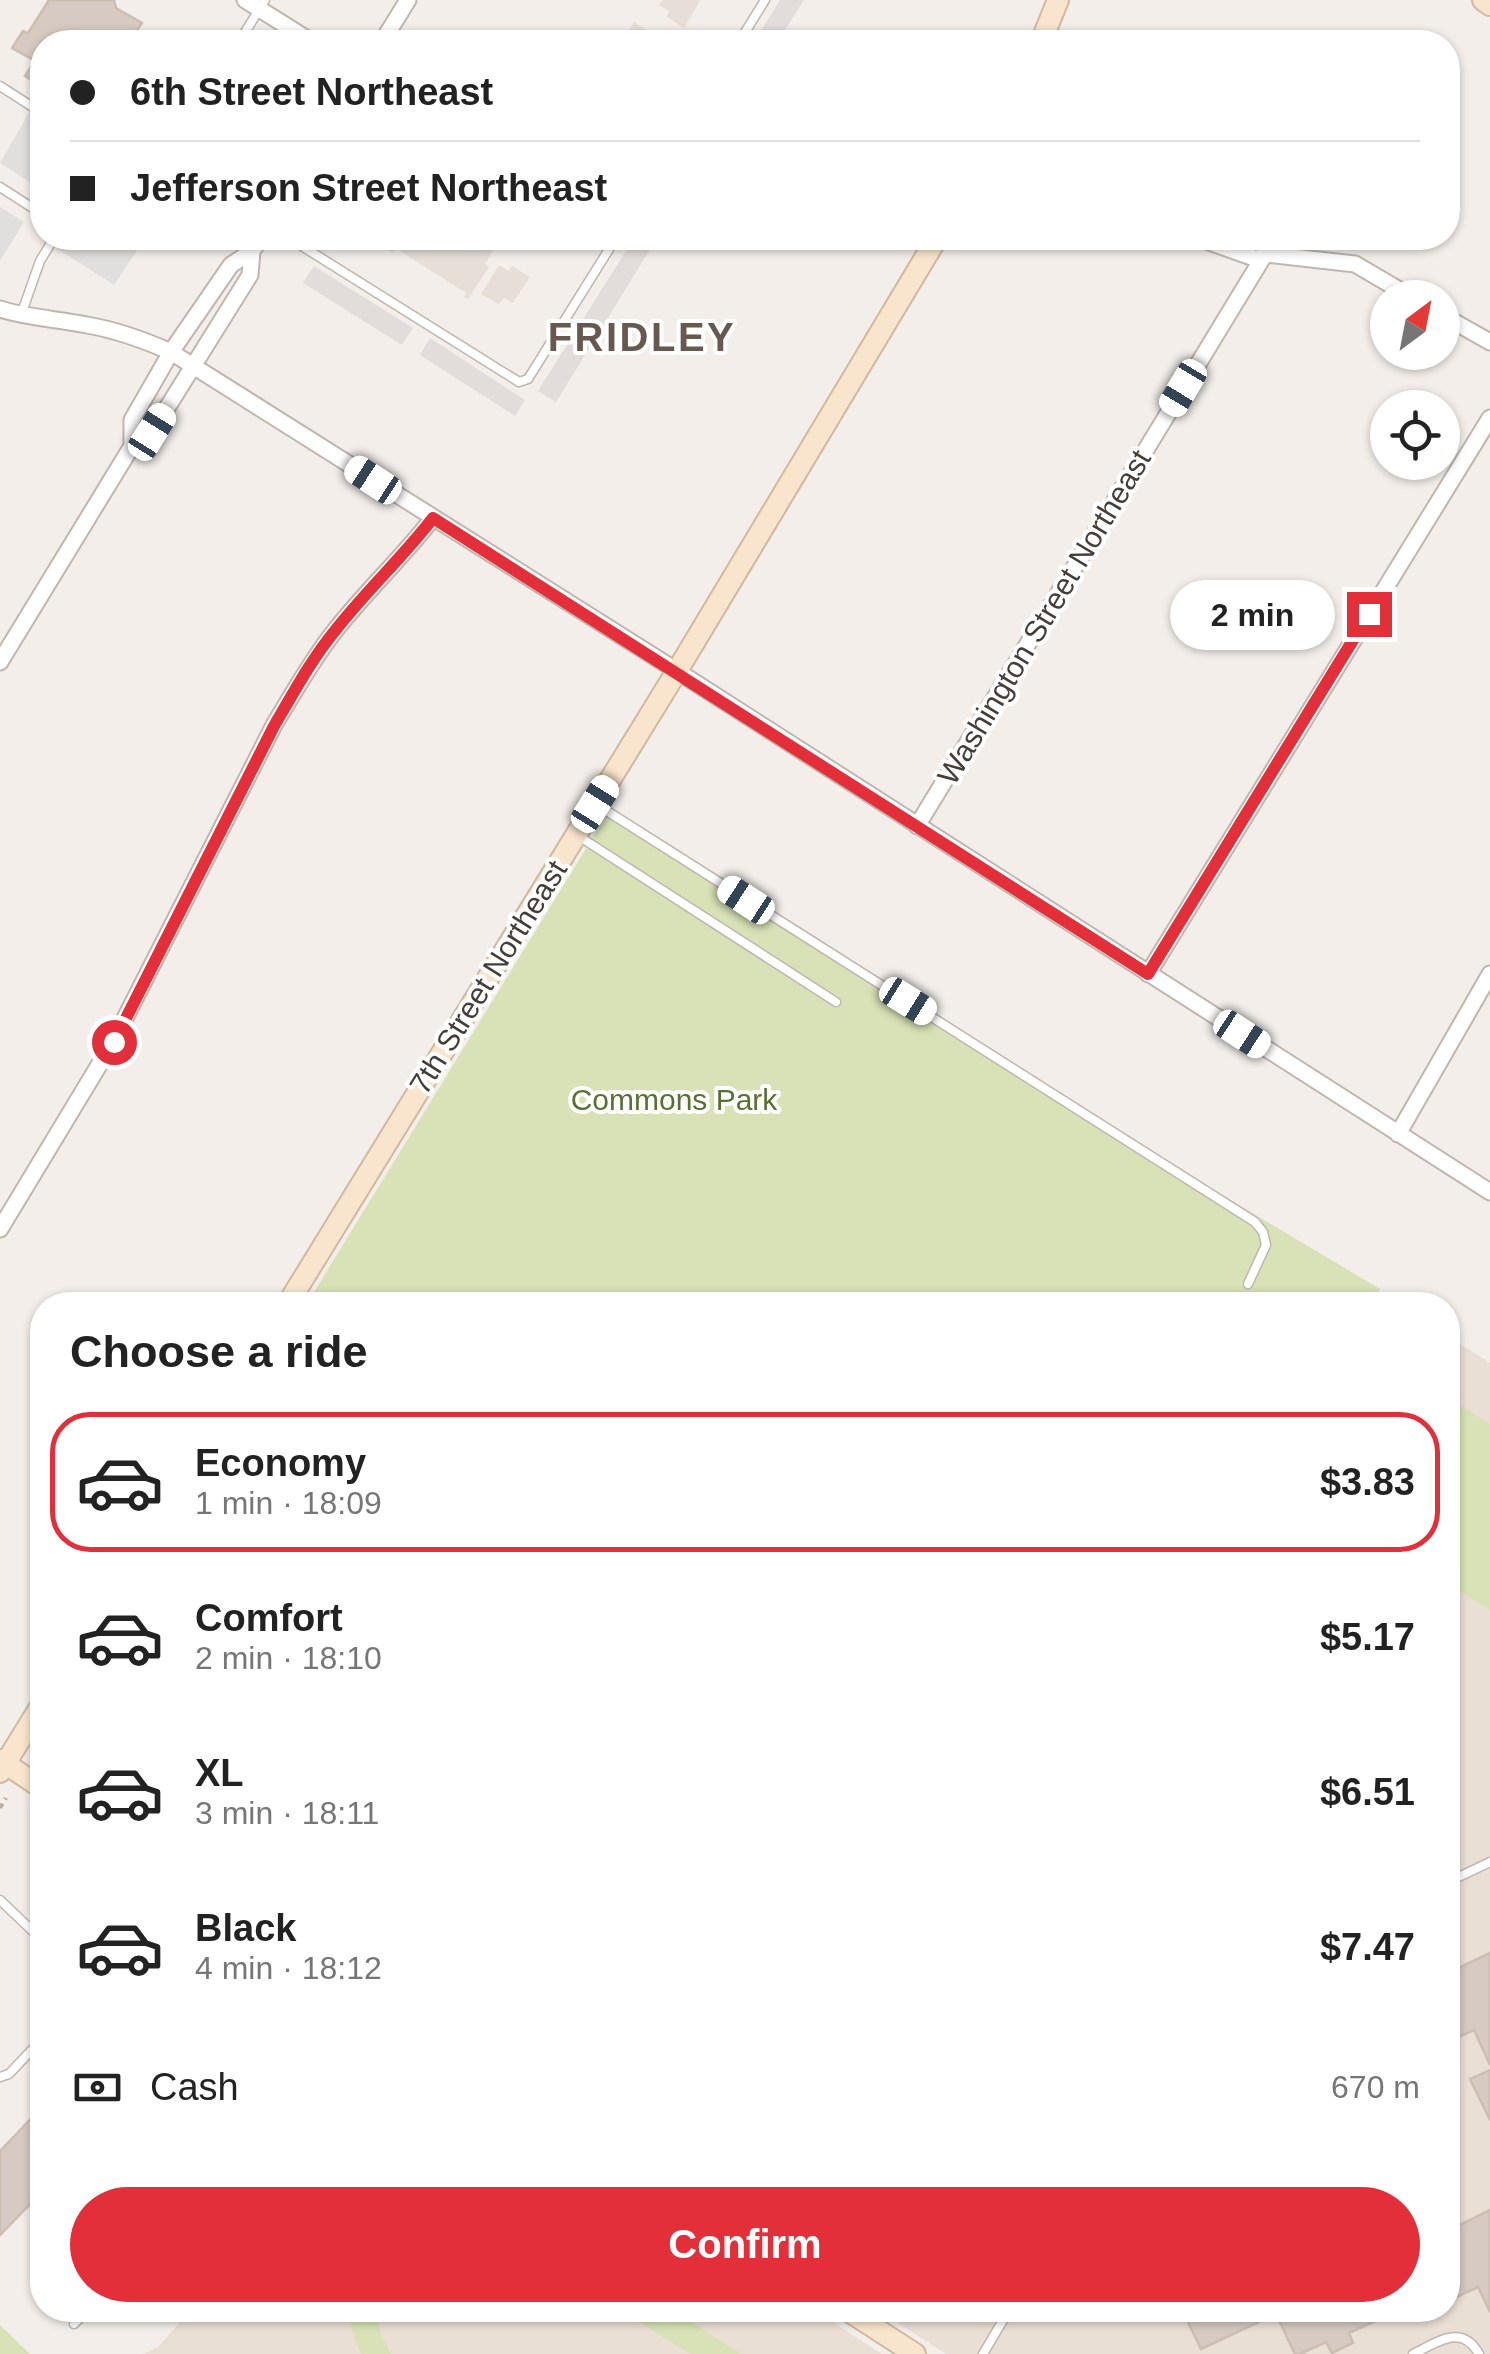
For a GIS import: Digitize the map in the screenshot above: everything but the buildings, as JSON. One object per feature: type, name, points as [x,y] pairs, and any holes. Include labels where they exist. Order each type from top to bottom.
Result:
[{"type":"street","points":[[389,30],[408,0]]},
{"type":"street","points":[[1046,30],[1058,0]]},
{"type":"street","points":[[1483,0],[1490,4]]},
{"type":"street","points":[[257,3],[295,30]]},
{"type":"street","points":[[132,446],[132,420],[171,352],[231,265],[249,250]]},
{"type":"street","points":[[0,662],[132,446],[152,432],[250,276],[255,250]]},
{"type":"street","name":"7th Street Northeast","points":[[295,1292],[930,250]]},
{"type":"street","points":[[1232,250],[1257,259],[1265,254],[1355,264],[1382,280]]},
{"type":"street","name":"Washington Street Northeast","points":[[917,826],[1265,254]]},
{"type":"street","points":[[0,309],[106,329],[171,352],[1490,1192]]},
{"type":"street","points":[[1460,324],[1490,342]]},
{"type":"street","points":[[1148,974],[1490,418]]},
{"type":"street","points":[[0,1229],[114,1042],[283,710],[331,635],[433,518]]},
{"type":"street","points":[[1398,1134],[1490,974]]},
{"type":"street","points":[[30,1722],[2,1765],[30,1781]]},
{"type":"street","points":[[866,2322],[915,2354]]},
{"type":"lane","points":[[746,30],[765,0]]},
{"type":"lane","points":[[245,30],[257,3]]},
{"type":"lane","points":[[0,86],[30,105]]},
{"type":"lane","points":[[0,187],[30,206]]},
{"type":"lane","points":[[21,316],[47,250]]},
{"type":"lane","points":[[308,250],[519,382],[528,379],[609,250]]},
{"type":"lane","points":[[595,804],[1255,1222],[1266,1244],[1248,1284]]},
{"type":"lane","points":[[576,834],[836,1002]]},
{"type":"lane","points":[[1460,1876],[1490,1862]]},
{"type":"lane","points":[[0,1900],[30,1929]]},
{"type":"lane","points":[[0,2076],[9,2074],[30,2052]]},
{"type":"lane","points":[[982,2354],[1002,2322]]},
{"type":"lane","points":[[1413,2354],[1449,2337],[1460,2336],[1470,2341],[1479,2354]]},
{"type":"path","points":[[0,1808],[6,1798]]},
{"type":"shaded area","points":[[663,0],[700,1],[684,28],[667,17],[669,11],[659,5]]},
{"type":"shaded area","points":[[780,0],[804,0],[785,30],[761,30]]},
{"type":"shaded area","points":[[634,22],[647,30],[629,30]]},
{"type":"shaded area","points":[[30,111],[30,182],[0,163]]},
{"type":"shaded area","points":[[0,207],[24,222],[0,261]]},
{"type":"shaded area","points":[[60,250],[137,250],[114,285]]},
{"type":"shaded area","points":[[399,250],[494,250],[485,264],[489,267],[468,299],[464,297],[466,293]]},
{"type":"shaded area","points":[[626,250],[650,250],[556,402],[538,391]]},
{"type":"shaded area","points":[[499,265],[509,271],[512,266],[530,277],[513,303],[504,298],[499,304],[481,294]]},
{"type":"shaded area","points":[[314,266],[413,328],[402,345],[303,283]]},
{"type":"shaded area","points":[[430,338],[525,400],[515,416],[420,355]]},
{"type":"shaded area","points":[[1460,1344],[1490,1363],[1490,2354],[946,2354],[897,2322],[1460,2322]]},
{"type":"shaded area","points":[[180,2322],[833,2322],[882,2354],[143,2354],[158,2347]]},
{"type":"green space","name":"Commons Park","points":[[606,816],[1081,1111],[1380,1289],[1378,1292],[314,1292]]},
{"type":"green space","points":[[1460,1405],[1490,1424],[1490,1610],[1460,1591]]},
{"type":"green space","points":[[351,2322],[379,2322],[391,2354],[361,2354]]},
{"type":"green space","points":[[639,2322],[692,2322],[741,2354],[690,2354]]},
{"type":"green space","points":[[0,2325],[30,2354],[0,2354]]},
{"type":"district","name":"FRIDLEY","points":[[642,337]]},
{"type":"route","points":[[114,1042],[274,726],[302,680],[331,635],[433,518],[1148,974],[1369,614]]}]
